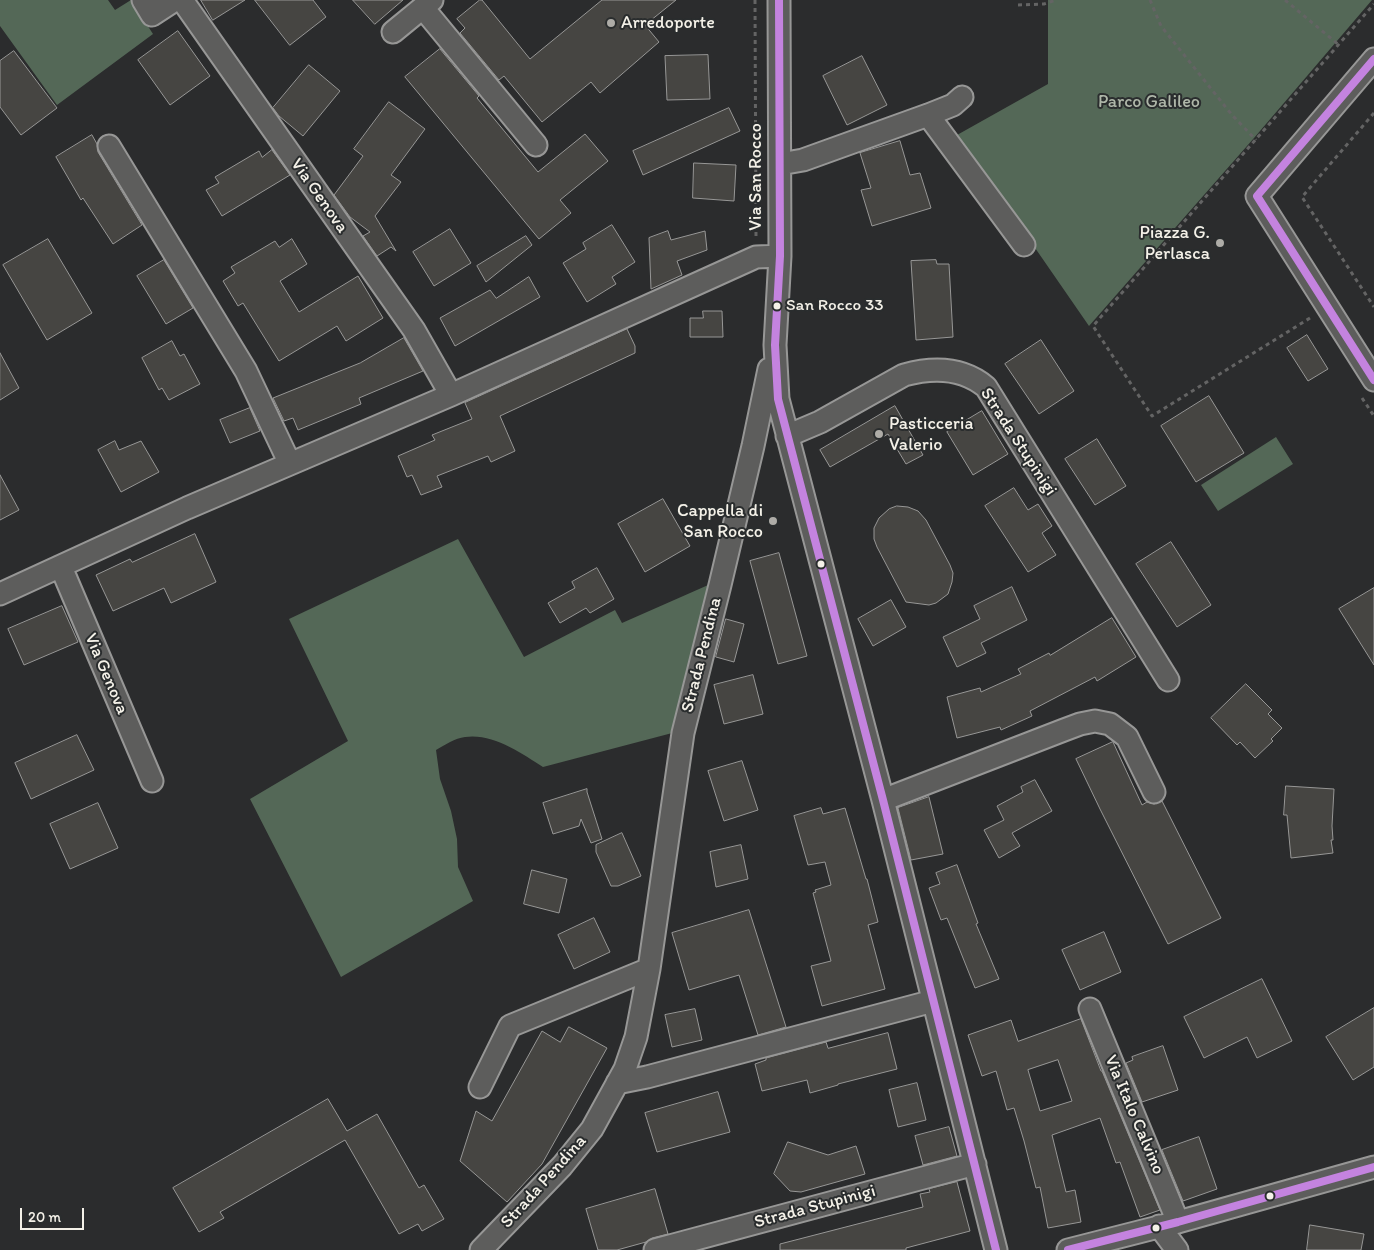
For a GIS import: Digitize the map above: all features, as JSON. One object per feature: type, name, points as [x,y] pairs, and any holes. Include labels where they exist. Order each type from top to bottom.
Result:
[{"type":"street","points":[[142,0],[152,15],[174,0]]},
{"type":"street","name":"Via Genova","points":[[182,0],[414,330],[451,395]]},
{"type":"street","name":"Via San Rocco","points":[[779,0],[780,256],[775,345],[778,399],[883,800]]},
{"type":"street","points":[[392,32],[428,4],[536,145]]},
{"type":"street","points":[[1366,386],[1257,196],[1374,59]]},
{"type":"street","name":"Via San Rocco","points":[[780,164],[803,160],[953,106],[962,97]]},
{"type":"street","points":[[928,115],[1024,245]]},
{"type":"street","points":[[109,146],[246,370],[290,464]]},
{"type":"street","points":[[0,594],[187,508],[451,395],[756,257],[780,256]]},
{"type":"street","name":"Strada Pendina","points":[[481,1250],[562,1166],[592,1129],[625,1069],[636,1036],[649,969],[683,733],[775,345]]},
{"type":"street","name":"Strada Stupinigi","points":[[787,436],[820,422],[904,375],[917,371],[947,370],[977,380],[986,387],[1168,680]]},
{"type":"street","name":"Via Genova","points":[[61,567],[152,781]]},
{"type":"street","points":[[996,1250],[883,800],[1080,724],[1095,721],[1110,724],[1127,737],[1154,792]]},
{"type":"street","points":[[480,1087],[510,1026],[649,969]]},
{"type":"street","points":[[617,1084],[933,1001]]},
{"type":"street","name":"Via Italo Calvino","points":[[1090,1009],[1177,1250]]},
{"type":"street","name":"Strada Stupinigi","points":[[655,1250],[975,1164]]},
{"type":"street","points":[[1068,1250],[1374,1167]]},
{"type":"path","name":"Via San Rocco","points":[[755,0],[756,257]]},
{"type":"path","points":[[1018,5],[1044,4],[1056,0]]},
{"type":"path","points":[[1150,0],[1161,26],[1232,115],[1256,140]]},
{"type":"path","points":[[1285,0],[1339,45]]},
{"type":"path","points":[[1316,326],[1310,317],[1152,416],[1093,326],[1374,4]]},
{"type":"path","points":[[1374,113],[1302,197],[1374,307]]},
{"type":"path","points":[[1366,386],[1374,416]]},
{"type":"green space","points":[[0,0],[108,0],[115,10],[131,0],[153,34],[57,105],[0,26]]},
{"type":"green space","name":"Parco Galileo","points":[[1048,0],[1372,0],[1089,326],[957,135],[1048,84]]},
{"type":"green space","points":[[1276,437],[1293,464],[1218,511],[1201,485]]},
{"type":"green space","points":[[458,539],[524,657],[615,610],[622,623],[715,582],[676,732],[543,767],[506,745],[486,738],[461,738],[436,750],[440,779],[451,811],[457,839],[458,867],[473,901],[341,977],[250,799],[348,741],[289,619]]},
{"type":"building","points":[[201,0],[245,0],[213,20]]},
{"type":"building","points":[[255,0],[313,0],[326,17],[290,45]]},
{"type":"building","points":[[353,0],[403,0],[375,24]]},
{"type":"building","points":[[482,0],[530,59],[602,0],[676,0],[645,25],[659,42],[600,93],[591,82],[542,122],[504,76],[499,80],[460,33],[465,28],[457,19]]},
{"type":"building","points":[[178,31],[210,76],[170,105],[138,60]]},
{"type":"building","points":[[440,49],[479,96],[477,98],[538,172],[585,134],[608,161],[560,200],[571,213],[539,239],[405,77]]},
{"type":"building","points":[[14,51],[57,108],[21,135],[0,107],[0,61]]},
{"type":"building","points":[[708,55],[710,99],[667,100],[665,56]]},
{"type":"building","points":[[862,56],[887,105],[847,125],[823,76]]},
{"type":"building","points":[[309,65],[340,91],[303,136],[279,116],[273,108]]},
{"type":"building","points":[[389,102],[425,129],[391,175],[401,182],[375,216],[396,251],[391,247],[377,256],[363,236],[370,232],[350,217],[334,195],[363,156],[354,149]]},
{"type":"building","points":[[729,108],[740,131],[643,175],[633,151]]},
{"type":"building","points":[[92,135],[97,144],[98,152],[142,225],[113,244],[83,198],[81,200],[56,157]]},
{"type":"building","points":[[900,141],[910,175],[920,173],[931,208],[872,226],[861,190],[871,188],[860,153]]},
{"type":"building","points":[[272,150],[290,175],[222,216],[206,190],[219,183],[215,177],[259,151],[262,157]]},
{"type":"building","points":[[694,163],[736,165],[734,201],[693,198]]},
{"type":"building","points":[[612,225],[635,262],[612,277],[616,284],[587,302],[563,263],[586,249],[583,243]]},
{"type":"building","points":[[450,229],[471,263],[434,286],[413,252]]},
{"type":"building","points":[[668,231],[671,240],[705,231],[707,250],[677,261],[682,275],[651,289],[649,238]]},
{"type":"building","points":[[526,236],[532,245],[486,282],[477,266]]},
{"type":"building","points":[[48,239],[92,313],[47,340],[3,265]]},
{"type":"building","points":[[292,239],[307,264],[280,281],[299,312],[358,276],[383,318],[346,341],[337,326],[279,361],[243,303],[238,306],[223,281],[235,273],[231,267],[275,241],[279,247]]},
{"type":"building","points":[[164,260],[193,308],[166,324],[137,276]]},
{"type":"building","points":[[936,260],[937,264],[949,264],[953,337],[916,340],[911,261]]},
{"type":"building","points":[[529,277],[540,297],[455,346],[440,318],[490,290],[496,298]]},
{"type":"building","points":[[703,311],[722,311],[723,337],[690,337],[690,318],[703,318]]},
{"type":"building","points":[[627,329],[635,346],[635,353],[500,416],[515,451],[491,462],[488,456],[437,476],[442,487],[421,495],[412,475],[407,477],[398,456],[435,440],[432,435],[472,419],[465,403]]},
{"type":"building","points":[[1307,335],[1328,369],[1308,381],[1287,348]]},
{"type":"building","points":[[404,338],[423,371],[359,398],[361,404],[298,430],[293,418],[284,421],[273,398],[360,363]]},
{"type":"building","points":[[1041,340],[1074,391],[1039,414],[1005,364]]},
{"type":"building","points":[[172,341],[180,356],[184,354],[200,384],[169,400],[162,388],[159,390],[142,358]]},
{"type":"building","points":[[0,353],[19,388],[0,400]]},
{"type":"building","points":[[1209,396],[1244,453],[1196,482],[1161,426]]},
{"type":"building","points":[[895,406],[923,455],[906,464],[888,434],[830,467],[820,450]]},
{"type":"building","points":[[250,408],[260,431],[230,443],[220,420]]},
{"type":"building","points":[[982,411],[1008,454],[973,475],[947,432]]},
{"type":"building","points":[[1097,439],[1126,486],[1095,505],[1065,459]]},
{"type":"building","points":[[115,441],[119,450],[141,441],[159,472],[121,492],[98,450]]},
{"type":"building","points":[[0,475],[19,510],[0,520]]},
{"type":"building","points":[[1014,488],[1028,510],[1038,504],[1052,526],[1042,533],[1056,555],[1028,572],[985,506]]},
{"type":"building","points":[[663,499],[690,546],[645,572],[618,524]]},
{"type":"building","points":[[897,506],[908,507],[918,511],[926,520],[950,565],[953,573],[948,594],[936,603],[929,605],[906,602],[877,547],[874,539],[874,528],[879,518],[889,509]]},
{"type":"building","points":[[195,534],[216,582],[171,603],[164,588],[113,611],[96,575],[130,559],[132,562]]},
{"type":"building","points":[[1171,542],[1211,605],[1177,627],[1136,564]]},
{"type":"building","points":[[779,553],[807,656],[778,664],[750,561]]},
{"type":"building","points":[[597,568],[614,599],[590,613],[586,608],[560,623],[548,603],[575,588],[572,582]]},
{"type":"building","points":[[1012,587],[1027,620],[981,643],[986,653],[957,667],[943,637],[980,619],[974,606]]},
{"type":"building","points":[[1374,588],[1374,665],[1339,609]]},
{"type":"building","points":[[891,600],[906,627],[873,646],[858,619]]},
{"type":"building","points":[[62,606],[78,642],[24,665],[8,629]]},
{"type":"building","points":[[1112,618],[1136,657],[1097,681],[1095,677],[1030,711],[1032,716],[1001,730],[1000,727],[957,738],[947,697],[980,688],[981,692],[1021,674],[1018,669],[1049,653],[1050,655]]},
{"type":"building","points":[[726,619],[744,624],[734,662],[716,657]]},
{"type":"building","points":[[753,675],[763,714],[724,724],[714,685]]},
{"type":"building","points":[[1246,684],[1272,710],[1268,714],[1282,728],[1271,739],[1273,741],[1255,758],[1240,742],[1237,745],[1211,718]]},
{"type":"building","points":[[77,735],[94,770],[31,799],[15,763]]},
{"type":"building","points":[[1113,742],[1142,805],[1147,802],[1154,804],[1162,801],[1221,918],[1168,944],[1076,759]]},
{"type":"building","points":[[742,761],[758,810],[724,821],[708,771]]},
{"type":"building","points":[[1035,780],[1052,811],[1012,833],[1020,846],[999,858],[984,830],[1004,820],[997,806],[1023,792],[1021,787]]},
{"type":"building","points":[[1286,786],[1334,789],[1333,840],[1331,840],[1333,853],[1291,858],[1287,815],[1284,815]]},
{"type":"building","points":[[587,789],[602,839],[591,843],[581,819],[579,826],[553,834],[543,803]]},
{"type":"building","points":[[929,797],[943,854],[911,860],[898,808]]},
{"type":"building","points":[[98,803],[118,848],[70,869],[50,824]]},
{"type":"building","points":[[821,808],[823,814],[845,808],[878,922],[868,925],[885,989],[822,1006],[811,966],[831,961],[813,893],[816,892],[815,890],[831,885],[825,862],[808,865],[794,816]]},
{"type":"building","points":[[622,833],[641,876],[618,886],[611,886],[596,852],[596,845]]},
{"type":"building","points":[[741,845],[748,879],[716,887],[710,852]]},
{"type":"building","points":[[957,865],[978,923],[976,924],[999,979],[975,988],[947,918],[941,920],[929,888],[940,884],[936,873]]},
{"type":"building","points":[[532,870],[567,879],[559,913],[524,904]]},
{"type":"building","points":[[749,910],[786,1027],[758,1035],[739,975],[689,990],[672,933]]},
{"type":"building","points":[[594,918],[610,952],[574,969],[558,935]]},
{"type":"building","points":[[1104,932],[1121,972],[1080,990],[1062,950]]},
{"type":"building","points":[[1262,979],[1292,1041],[1257,1058],[1247,1037],[1204,1058],[1184,1017]]},
{"type":"building","points":[[1374,1008],[1374,1067],[1353,1080],[1326,1037]]},
{"type":"building","points":[[695,1009],[702,1040],[672,1047],[665,1015]]},
{"type":"building","points":[[1081,1019],[1160,1210],[1140,1217],[1120,1162],[1116,1163],[1100,1118],[1052,1135],[1066,1192],[1075,1190],[1081,1222],[1048,1228],[1040,1187],[1036,1188],[1014,1108],[1007,1110],[996,1071],[982,1076],[968,1035],[1011,1020],[1018,1041]],"holes":[[[1058,1060],[1072,1101],[1040,1111],[1028,1070]]]},
{"type":"building","points":[[569,1027],[607,1048],[542,1164],[507,1202],[460,1161],[476,1111],[492,1121],[542,1031],[560,1042]]},
{"type":"building","points":[[888,1033],[897,1069],[810,1093],[807,1080],[762,1091],[755,1064],[766,1060],[766,1058],[826,1042],[828,1048]]},
{"type":"building","points":[[1163,1046],[1178,1090],[1142,1102],[1126,1063],[1133,1060],[1132,1057]]},
{"type":"building","points":[[917,1083],[926,1120],[898,1127],[889,1090]]},
{"type":"building","points":[[718,1092],[730,1132],[657,1152],[645,1113]]},
{"type":"building","points":[[328,1099],[347,1131],[377,1114],[419,1188],[424,1185],[444,1219],[422,1231],[418,1224],[399,1234],[345,1140],[220,1212],[224,1218],[199,1232],[173,1188]]},
{"type":"building","points":[[949,1127],[957,1156],[923,1165],[915,1136]]},
{"type":"building","points":[[1199,1137],[1217,1189],[1183,1201],[1162,1150]]},
{"type":"building","points":[[788,1142],[828,1155],[856,1146],[865,1174],[801,1192],[790,1191],[774,1174]]},
{"type":"building","points":[[957,1182],[970,1231],[906,1248],[906,1250],[780,1250],[780,1244],[923,1207],[920,1194],[930,1192],[929,1189]]},
{"type":"building","points":[[655,1189],[668,1234],[617,1250],[598,1250],[586,1209]]},
{"type":"building","points":[[1310,1225],[1364,1234],[1361,1250],[1307,1250]]},
{"type":"transit line","points":[[779,0],[780,256],[775,345],[778,399],[883,800],[996,1250]]},
{"type":"transit line","points":[[1374,59],[1257,196],[1374,380]]},
{"type":"transit line","points":[[1068,1250],[1178,1222],[1374,1167]]},
{"type":"place","name":"Arredoporte","points":[[611,23]]},
{"type":"place","name":"Piazza G. Perlasca","points":[[1220,243]]},
{"type":"place","name":"San Rocco 33","points":[[777,306]]},
{"type":"place","name":"Pasticceria Valerio","points":[[879,434]]},
{"type":"place","name":"Cappella di San Rocco","points":[[773,521]]}]
